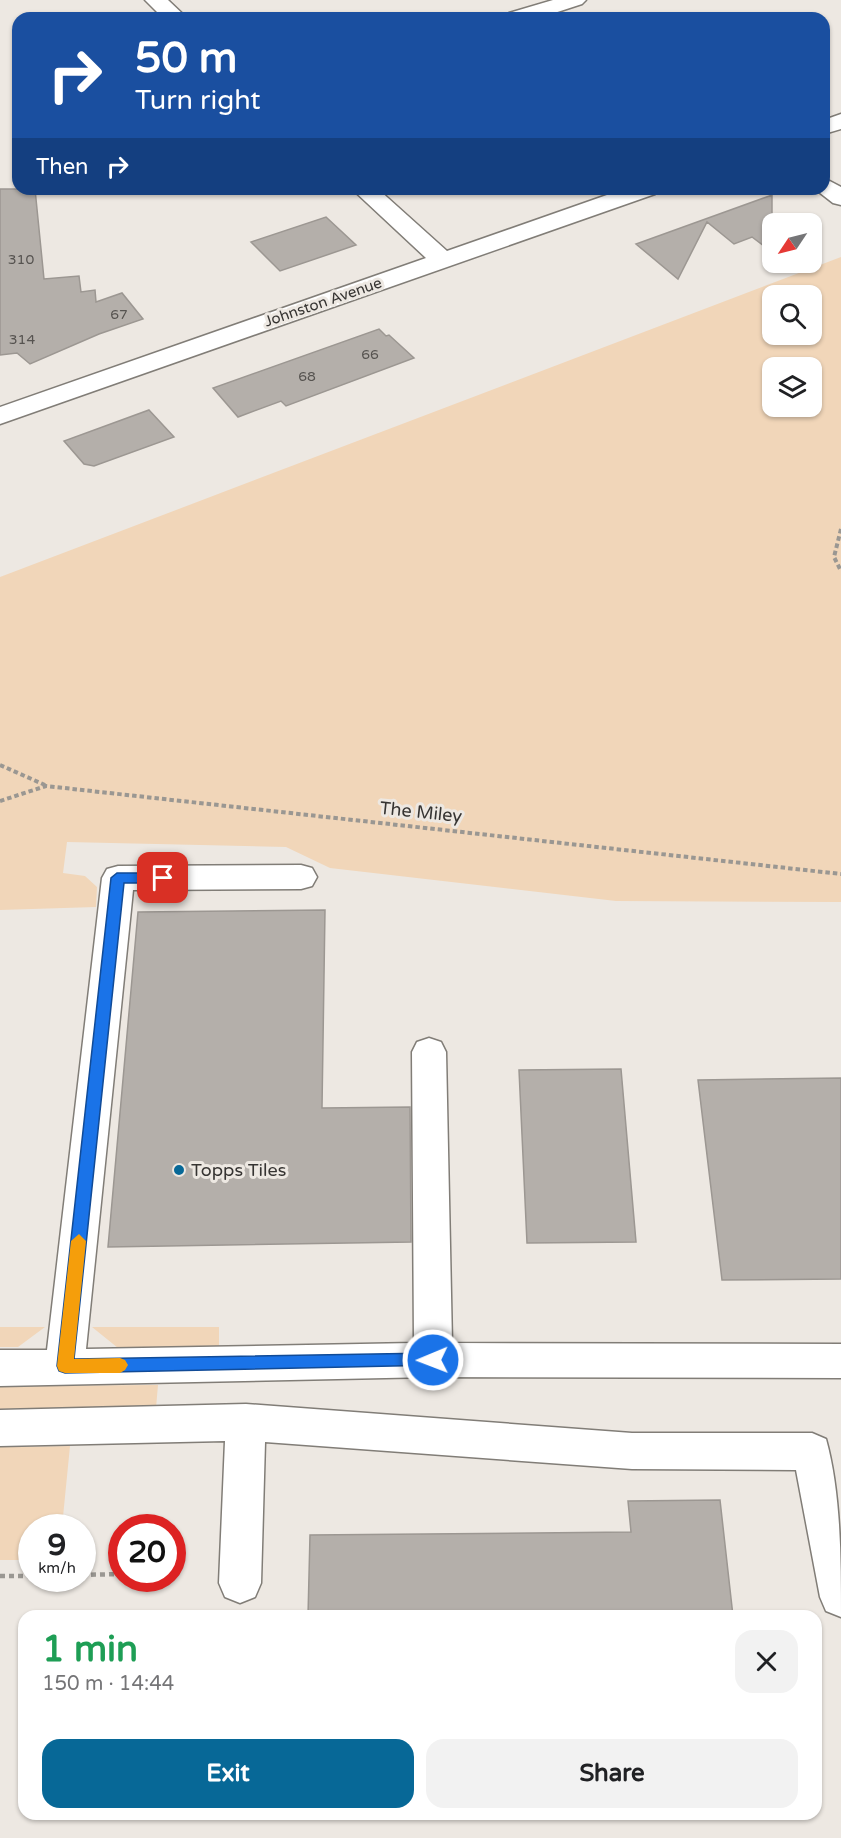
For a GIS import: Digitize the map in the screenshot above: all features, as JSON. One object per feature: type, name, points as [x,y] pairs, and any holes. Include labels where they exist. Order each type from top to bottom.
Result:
[{"type":"street","points":[[156,0],[169,12]]},
{"type":"street","points":[[536,12],[575,0]]},
{"type":"street","points":[[371,195],[442,260]]},
{"type":"street","name":"Johnston Avenue","points":[[0,416],[630,195]]},
{"type":"street","points":[[65,1366],[117,878],[301,877]]},
{"type":"street","points":[[429,1052],[433,1360]]},
{"type":"street","points":[[0,1368],[433,1360],[841,1361]]},
{"type":"street","points":[[0,1428],[246,1422],[632,1451],[812,1452],[841,1597]]},
{"type":"street","points":[[240,1583],[246,1422]]},
{"type":"path","points":[[841,529],[834,557],[841,571]]},
{"type":"path","points":[[0,765],[46,786]]},
{"type":"path","name":"The Miley","points":[[0,801],[46,786],[841,874]]},
{"type":"path","points":[[0,1576],[18,1576]]},
{"type":"shaded area","points":[[841,257],[841,902],[616,901],[330,868],[286,847],[67,842],[63,873],[85,876],[97,887],[96,907],[0,910],[0,577],[762,287],[762,345],[822,345],[822,285],[767,285],[799,273],[822,273],[822,264]]},
{"type":"shaded area","points":[[0,1327],[45,1327],[18,1347],[0,1347]]},
{"type":"shaded area","points":[[92,1327],[219,1327],[219,1346],[118,1348]]},
{"type":"shaded area","points":[[158,1385],[156,1408],[0,1409],[0,1386]]},
{"type":"shaded area","points":[[70,1446],[63,1514],[18,1514],[18,1560],[0,1560],[0,1447]]},
{"type":"building","points":[[0,189],[12,189],[12,195],[36,195],[44,279],[79,276],[81,292],[95,290],[96,302],[122,293],[143,319],[99,334],[30,364],[17,353],[0,355]]},
{"type":"building","points":[[772,195],[772,213],[762,213],[762,244],[752,237],[734,244],[707,222],[678,279],[636,244]]},
{"type":"building","points":[[326,217],[356,245],[280,271],[251,242]]},
{"type":"building","points":[[379,329],[414,358],[286,406],[281,401],[238,417],[213,388]]},
{"type":"building","points":[[149,410],[174,437],[94,466],[84,464],[64,441]]},
{"type":"building","points":[[325,910],[322,1108],[410,1107],[411,1242],[108,1247],[138,912]]},
{"type":"building","points":[[621,1069],[636,1242],[527,1243],[519,1070]]},
{"type":"building","points":[[841,1078],[841,1279],[722,1280],[698,1080]]},
{"type":"building","points":[[720,1500],[732,1610],[308,1610],[310,1535],[631,1532],[628,1501]]},
{"type":"slow traffic","points":[[79,1241],[65,1366],[120,1365]]},
{"type":"place","name":"Topps Tiles","points":[[179,1170]]},
{"type":"route","points":[[163,878],[117,878],[65,1366],[433,1360]]}]
